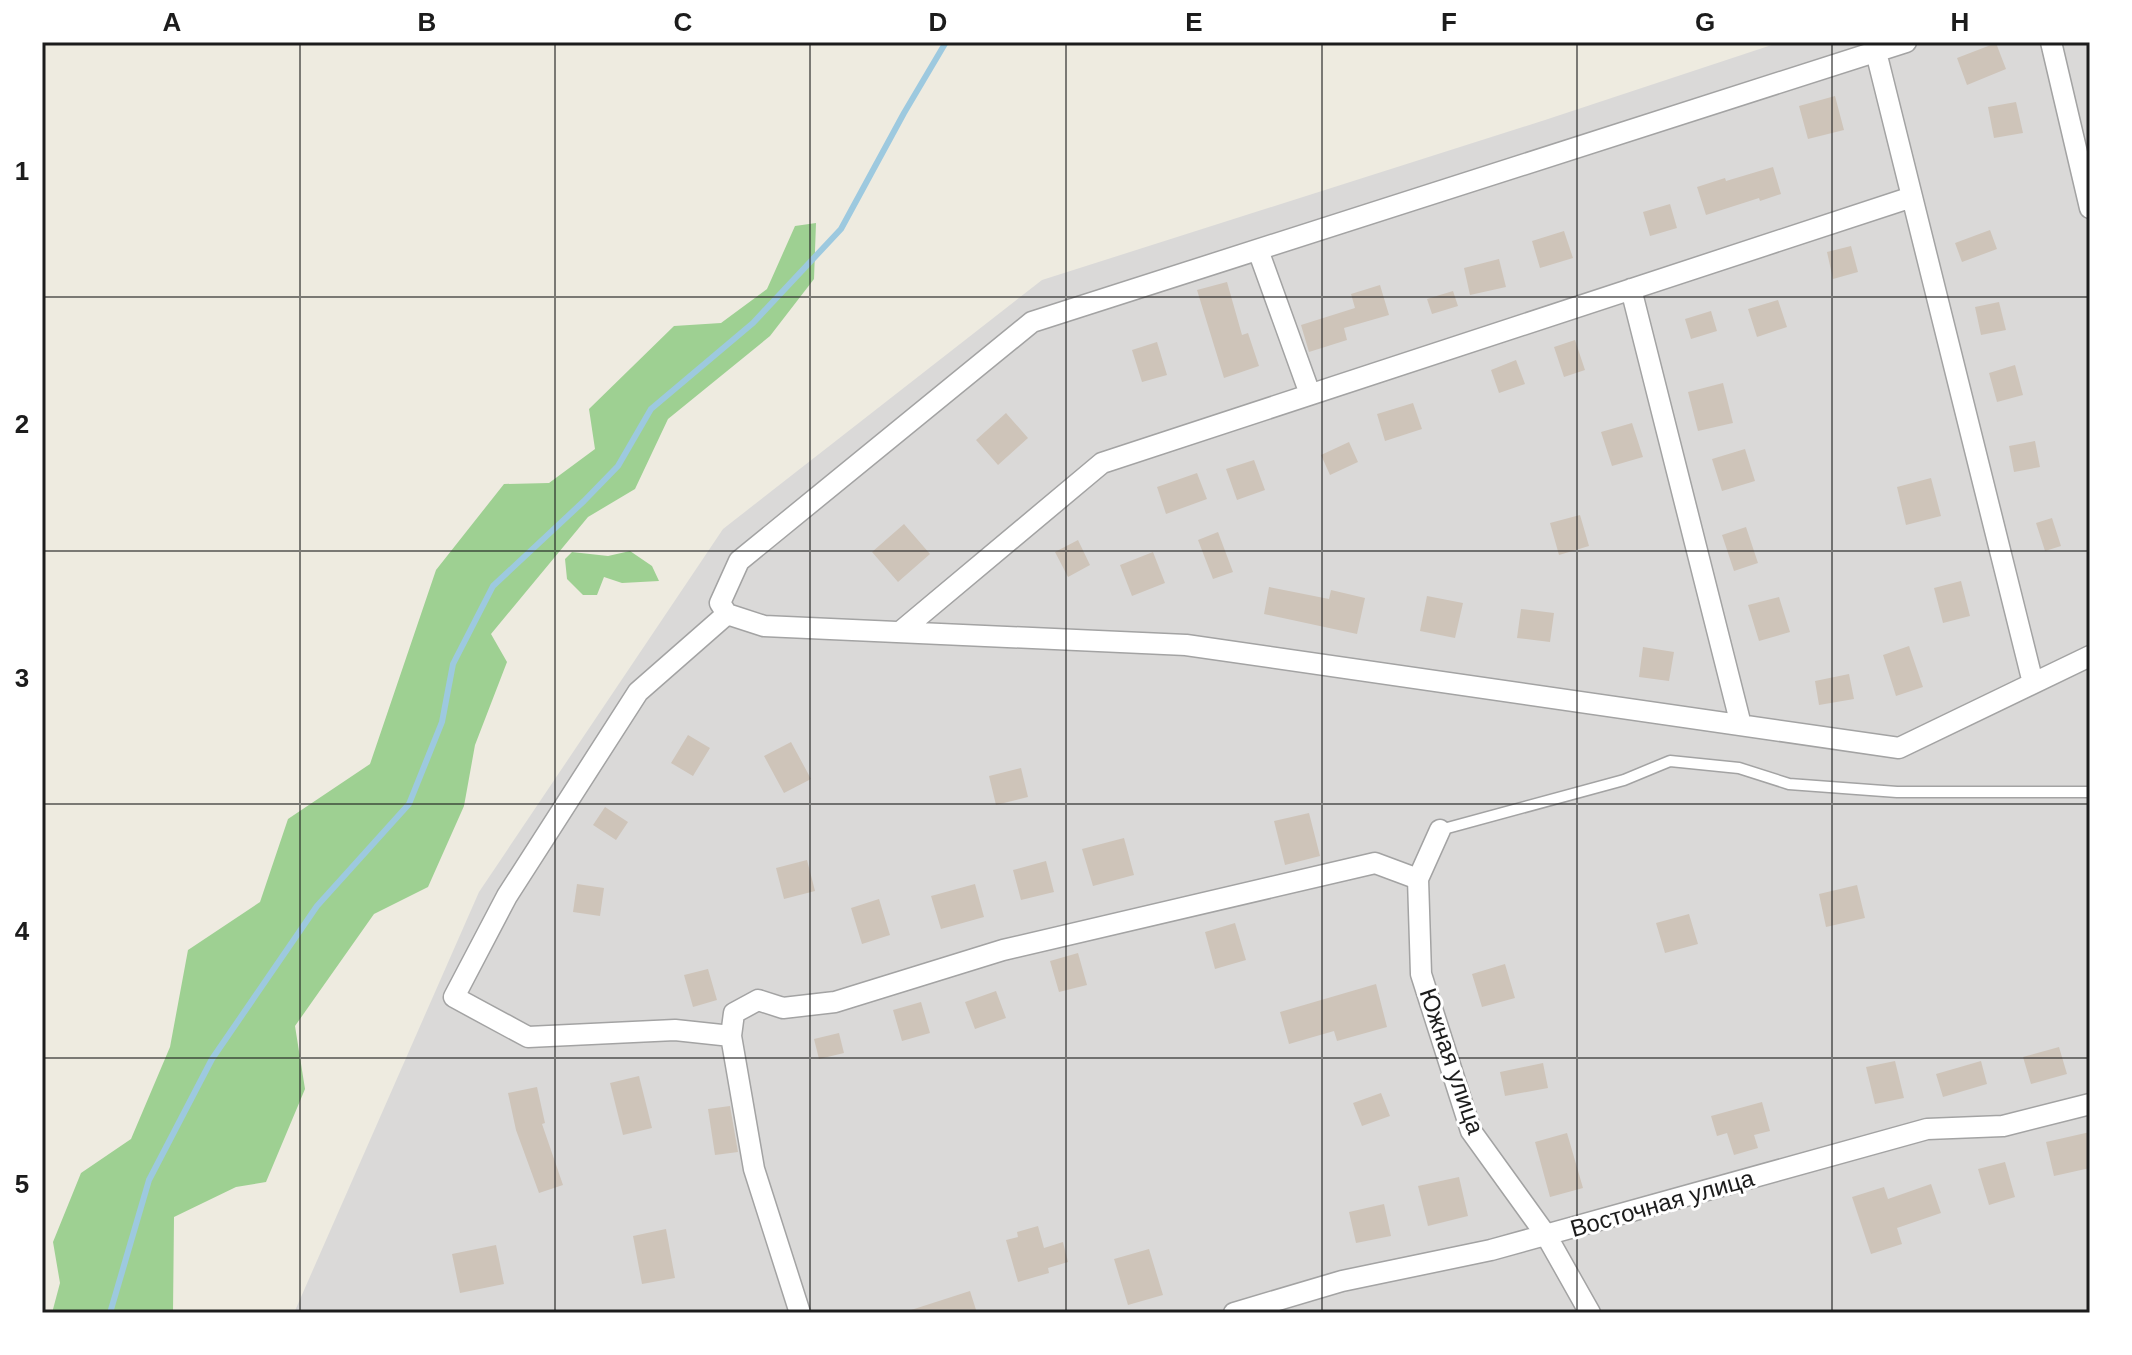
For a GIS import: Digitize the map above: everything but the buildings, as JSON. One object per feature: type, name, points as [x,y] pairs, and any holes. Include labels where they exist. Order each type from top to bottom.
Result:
[{"type":"street","points":[[1906,42],[1032,322],[739,561],[720,603],[727,614],[764,626],[1186,645],[1899,748],[2090,656]]},
{"type":"street","points":[[2051,42],[2090,208]]},
{"type":"street","points":[[1876,52],[2033,683]]},
{"type":"street","points":[[900,632],[1102,463],[1912,197]]},
{"type":"street","points":[[1258,250],[1310,394]]},
{"type":"street","points":[[1631,289],[1741,725]]},
{"type":"street","points":[[727,614],[638,692],[507,896],[454,997],[528,1037],[675,1030],[731,1036]]},
{"type":"street","name":"Южная улица","points":[[1440,830],[1418,879],[1421,974],[1471,1131],[1546,1235],[1590,1313]]},
{"type":"street","points":[[800,1313],[754,1169],[731,1036],[734,1013],[758,1000],[783,1008],[835,1002],[1003,950],[1375,863],[1418,879]]},
{"type":"street","name":"Восточная улица","points":[[1234,1313],[1342,1281],[1491,1250],[1927,1129],[2003,1126],[2090,1104]]},
{"type":"lane","points":[[1440,830],[1624,780],[1670,761],[1739,768],[1789,784],[1897,792],[2090,792]]},
{"type":"shaded area","points":[[1781,42],[2090,42],[2090,1313],[294,1313],[479,892],[723,529],[1042,280]]},
{"type":"green space","points":[[816,223],[814,279],[770,336],[668,419],[635,489],[588,517],[491,634],[507,662],[475,745],[464,806],[428,887],[374,914],[295,1026],[305,1089],[266,1182],[236,1187],[174,1217],[173,1313],[52,1313],[60,1283],[53,1242],[81,1173],[131,1139],[170,1047],[188,950],[260,902],[288,819],[370,764],[436,570],[504,484],[549,483],[595,449],[589,409],[674,326],[721,323],[767,289],[795,226]]},
{"type":"green space","points":[[630,551],[652,566],[659,581],[622,583],[604,577],[597,595],[583,595],[567,579],[565,559],[572,552],[608,556]]},
{"type":"waterway","points":[[110,1313],[149,1180],[212,1059],[317,906],[409,804],[442,722],[453,664],[493,586],[618,466],[651,409],[753,323],[841,229],[946,42]]}]
